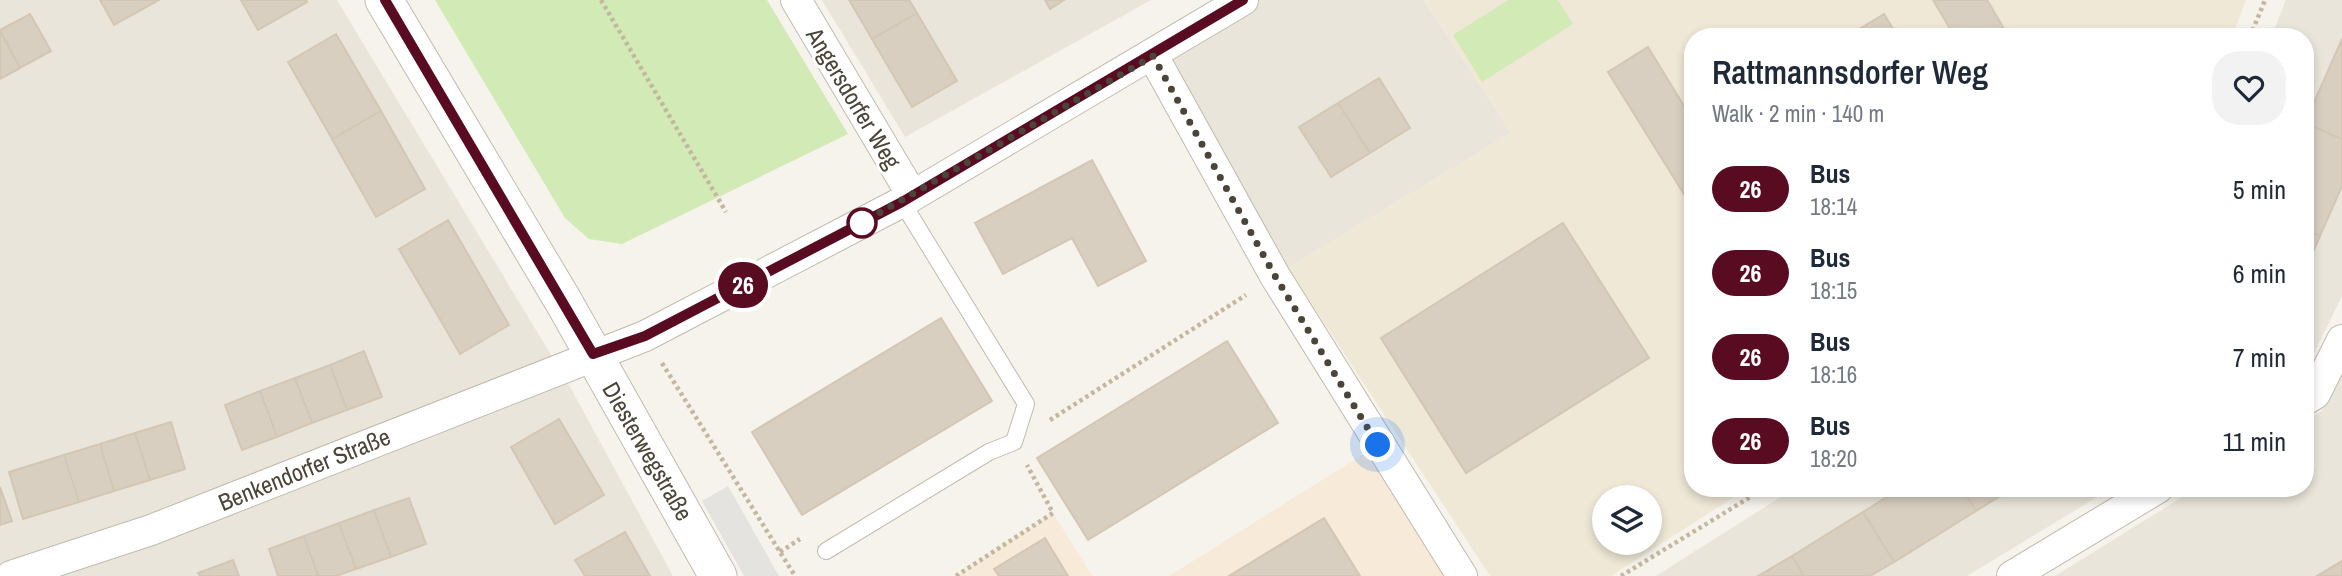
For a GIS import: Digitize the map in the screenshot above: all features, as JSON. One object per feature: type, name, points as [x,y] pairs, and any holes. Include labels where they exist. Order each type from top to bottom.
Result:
[{"type":"street","name":"Diesterwegstraße","points":[[384,0],[593,354],[718,576]]},
{"type":"street","name":"Angersdorfer Weg","points":[[796,0],[907,199]]},
{"type":"street","name":"Benkendorfer Straße","points":[[11,576],[151,530],[593,354],[645,336],[907,199],[1153,56],[1243,0]]},
{"type":"street","points":[[1153,56],[1275,276],[1462,576]]},
{"type":"street","points":[[2314,395],[2342,340]]},
{"type":"street","points":[[2012,576],[2143,497]]},
{"type":"lane","points":[[825,551],[989,452],[1014,442],[1026,404],[907,199]]},
{"type":"path","points":[[601,0],[726,212]]},
{"type":"path","points":[[2254,28],[2265,0]]},
{"type":"path","points":[[957,576],[1053,513],[1014,442],[1146,361],[1275,276]]},
{"type":"path","points":[[645,336],[795,576]]},
{"type":"path","points":[[1621,576],[1750,497]]},
{"type":"shaded area","points":[[0,0],[337,0],[569,385],[673,576],[0,576]]},
{"type":"shaded area","points":[[822,0],[1151,0],[905,137]]},
{"type":"shaded area","points":[[1249,0],[1424,0],[1511,133],[1288,268],[1155,56]]},
{"type":"shaded area","points":[[1424,0],[2246,0],[2235,28],[1684,28],[1684,497],[1734,497],[1662,543],[1662,485],[1592,485],[1592,555],[1644,555],[1611,576],[1490,576],[1288,268],[1511,133]]},
{"type":"shaded area","points":[[2286,0],[2342,0],[2342,296],[2314,354],[2314,28],[2275,28]]},
{"type":"shaded area","points":[[2342,372],[2342,576],[2055,576],[2182,497],[2314,497],[2314,416],[2322,411]]},
{"type":"shaded area","points":[[1378,445],[1462,576],[1169,576]]},
{"type":"shaded area","points":[[728,486],[779,576],[744,576],[702,501]]},
{"type":"shaded area","points":[[1781,497],[2097,497],[1967,576],[1656,576]]},
{"type":"shaded area","points":[[1053,513],[1092,576],[957,576],[967,568]]},
{"type":"green space","points":[[435,0],[767,0],[848,134],[622,244],[589,239],[565,218]]},
{"type":"green space","points":[[1508,0],[1558,0],[1573,24],[1482,82],[1453,35]]},
{"type":"building","points":[[100,0],[159,0],[114,25]]},
{"type":"building","points":[[241,0],[306,0],[307,2],[258,30]]},
{"type":"building","points":[[849,0],[909,0],[917,13],[872,39]]},
{"type":"building","points":[[1045,0],[1064,0],[1050,9]]},
{"type":"building","points":[[1933,0],[1987,0],[2004,28],[1950,28]]},
{"type":"building","points":[[917,13],[957,81],[912,107],[872,39]]},
{"type":"building","points":[[30,14],[51,51],[20,68],[0,30]]},
{"type":"building","points":[[1884,14],[1893,28],[1861,28]]},
{"type":"building","points":[[0,31],[20,68],[0,79]]},
{"type":"building","points":[[336,34],[381,111],[332,139],[288,62]]},
{"type":"building","points":[[2342,39],[2342,139],[2314,127],[2314,103]]},
{"type":"building","points":[[1648,47],[1684,106],[1684,194],[1608,72]]},
{"type":"building","points":[[1379,78],[1410,128],[1370,153],[1338,103]]},
{"type":"building","points":[[1338,103],[1370,153],[1331,177],[1299,127]]},
{"type":"building","points":[[381,111],[425,189],[376,217],[332,139]]},
{"type":"building","points":[[2314,127],[2342,139],[2342,186],[2320,236],[2314,233]]},
{"type":"building","points":[[1092,160],[1146,261],[1098,286],[1072,238],[1003,274],[975,223]]},
{"type":"building","points":[[448,220],[509,325],[460,354],[399,249]]},
{"type":"building","points":[[1563,223],[1649,358],[1466,473],[1381,338]]},
{"type":"building","points":[[2314,233],[2320,236],[2314,250]]},
{"type":"building","points":[[941,318],[992,401],[802,515],[752,432]]},
{"type":"building","points":[[1227,341],[1278,423],[1088,540],[1037,458]]},
{"type":"building","points":[[364,351],[382,397],[347,410],[330,365]]},
{"type":"building","points":[[330,365],[347,410],[312,423],[295,378]]},
{"type":"building","points":[[295,378],[312,423],[277,437],[260,391]]},
{"type":"building","points":[[260,391],[277,437],[242,450],[225,405]]},
{"type":"building","points":[[559,419],[604,495],[555,524],[511,447]]},
{"type":"building","points":[[171,422],[185,469],[150,480],[135,433]]},
{"type":"building","points":[[135,433],[150,480],[114,491],[100,444]]},
{"type":"building","points":[[100,444],[114,491],[79,502],[64,455]]},
{"type":"building","points":[[64,455],[79,502],[23,519],[9,472]]},
{"type":"building","points":[[0,487],[12,521],[0,525]]},
{"type":"building","points":[[1887,497],[1967,497],[1976,511],[1894,562],[1863,512]]},
{"type":"building","points":[[1967,497],[1999,497],[1976,511]]},
{"type":"building","points":[[409,498],[426,544],[391,557],[374,510]]},
{"type":"building","points":[[374,510],[391,557],[356,569],[339,523]]},
{"type":"building","points":[[1863,512],[1894,562],[1870,576],[1804,576],[1792,556]]},
{"type":"building","points":[[1324,518],[1360,576],[1229,576]]},
{"type":"building","points":[[339,523],[356,569],[336,576],[318,576],[304,536]]},
{"type":"building","points":[[625,532],[650,576],[585,576],[575,560]]},
{"type":"building","points":[[304,536],[318,576],[278,576],[269,549]]},
{"type":"building","points":[[1045,538],[1068,576],[999,576],[994,569]]},
{"type":"building","points":[[1792,556],[1804,576],[1758,576]]},
{"type":"building","points":[[233,560],[239,576],[200,576],[198,573]]},
{"type":"building","points":[[2342,561],[2342,576],[2317,576]]},
{"type":"bus line","name":"26","points":[[385,0],[443,94],[593,354],[645,336],[902,202],[1153,56],[1243,0]]},
{"type":"route","points":[[862,223],[860,224],[1153,56],[1275,276],[1378,445]]}]
